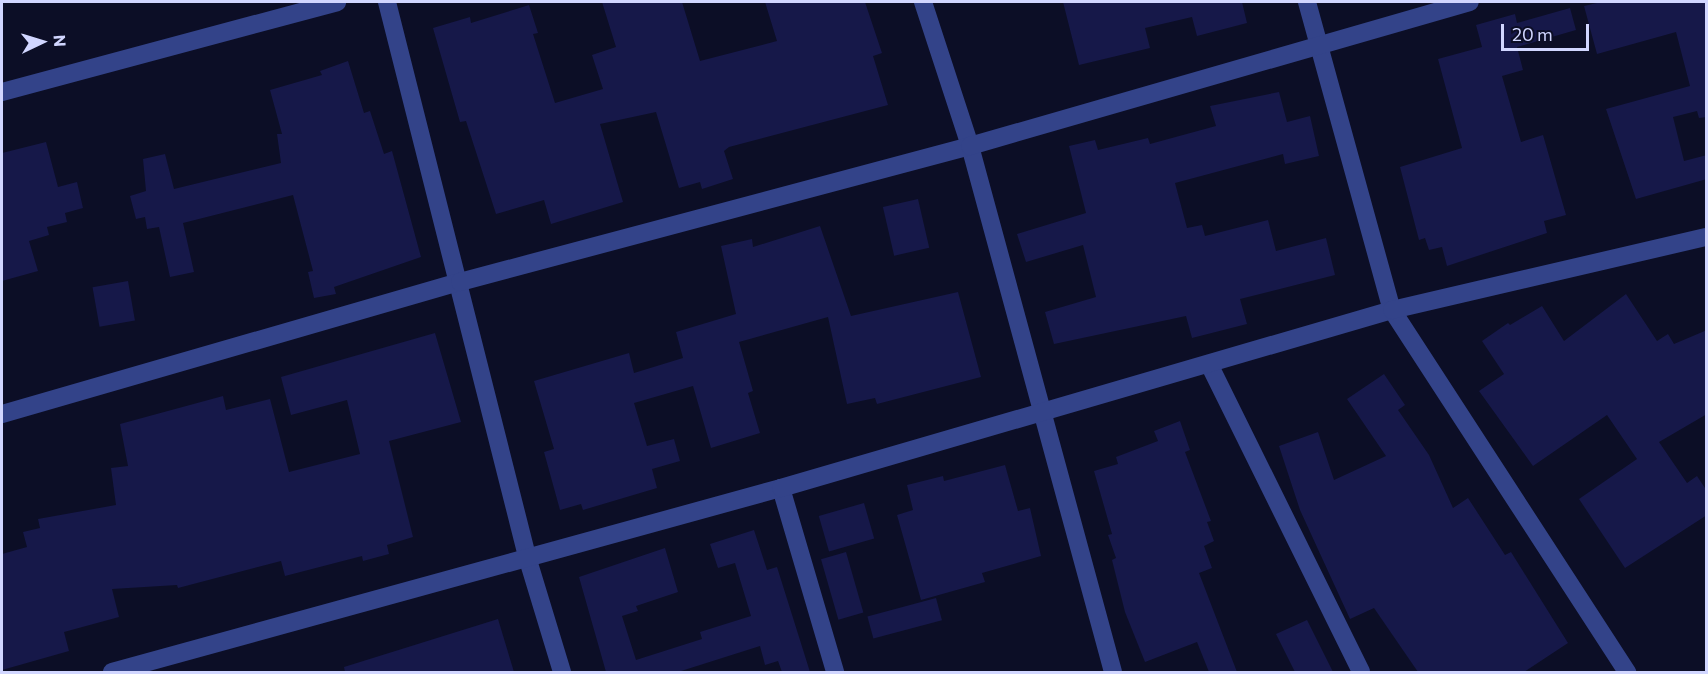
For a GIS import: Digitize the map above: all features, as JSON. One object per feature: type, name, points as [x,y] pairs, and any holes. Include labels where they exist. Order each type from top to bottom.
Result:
[{"type":"street","points":[[2,92],[337,2]]},
{"type":"street","points":[[387,2],[460,282],[528,560],[562,672]]},
{"type":"street","points":[[923,2],[970,146],[1113,672]]},
{"type":"street","points":[[1307,2],[1392,310],[1627,672]]},
{"type":"street","points":[[2,414],[460,282],[970,146],[1470,2]]},
{"type":"street","points":[[112,672],[528,560],[1392,310],[1707,237]]},
{"type":"street","points":[[1209,364],[1361,672]]},
{"type":"street","points":[[781,488],[835,672]]},
{"type":"building","points":[[602,2],[682,2],[700,61],[777,41],[765,2],[865,2],[882,53],[873,56],[888,105],[729,147],[724,151],[733,179],[702,189],[700,182],[679,188],[656,112],[600,124],[623,202],[551,224],[544,200],[496,214],[466,121],[460,122],[433,28],[470,17],[471,23],[529,5],[538,33],[533,34],[555,103],[603,89],[592,55],[616,47]]},
{"type":"building","points":[[1063,2],[1242,2],[1247,23],[1197,36],[1192,17],[1145,28],[1150,48],[1079,65]]},
{"type":"building","points":[[1601,2],[1707,2],[1707,117],[1699,118],[1697,111],[1673,117],[1684,161],[1707,155],[1707,179],[1636,199],[1606,109],[1690,86],[1676,32],[1597,54],[1584,6]]},
{"type":"building","points":[[1570,8],[1576,30],[1517,47],[1523,70],[1502,76],[1521,142],[1543,135],[1566,215],[1544,221],[1547,233],[1447,266],[1442,247],[1429,250],[1425,238],[1419,240],[1400,167],[1462,148],[1438,59],[1482,47],[1476,25],[1515,14],[1517,23]]},
{"type":"building","points":[[348,61],[364,113],[370,111],[384,154],[392,151],[421,257],[334,287],[336,294],[314,298],[308,272],[313,271],[293,195],[183,223],[194,272],[170,277],[159,227],[147,229],[145,217],[136,219],[130,196],[146,191],[143,159],[165,154],[174,189],[281,163],[277,134],[282,134],[270,90],[322,75],[320,71]]},
{"type":"building","points":[[1279,92],[1287,122],[1310,116],[1319,156],[1285,164],[1283,154],[1175,183],[1187,228],[1202,225],[1205,236],[1268,220],[1276,251],[1326,238],[1335,275],[1240,299],[1247,324],[1192,338],[1186,316],[1054,344],[1045,312],[1096,297],[1083,245],[1026,262],[1017,234],[1086,213],[1069,146],[1095,140],[1098,150],[1148,138],[1150,144],[1216,126],[1210,106]]},
{"type":"building","points":[[46,142],[58,187],[77,182],[83,208],[65,213],[67,222],[47,227],[49,235],[29,241],[38,271],[2,281],[2,153]]},
{"type":"building","points":[[918,199],[929,248],[894,256],[883,207]]},
{"type":"building","points":[[820,226],[851,316],[958,292],[981,377],[877,404],[875,398],[847,404],[828,317],[739,342],[753,391],[748,393],[760,433],[711,448],[693,386],[634,403],[647,446],[674,439],[680,461],[652,469],[657,488],[583,510],[581,504],[560,510],[544,452],[554,449],[534,381],[629,353],[634,373],[683,358],[676,332],[736,314],[721,246],[752,239],[753,247]]},
{"type":"building","points":[[128,281],[135,320],[99,327],[93,287]]},
{"type":"building","points":[[1626,294],[1657,341],[1668,334],[1674,344],[1707,330],[1707,414],[1659,442],[1687,483],[1697,476],[1707,491],[1707,515],[1625,568],[1579,499],[1637,459],[1607,415],[1533,466],[1479,391],[1504,374],[1482,341],[1508,323],[1510,325],[1542,306],[1564,341]]},
{"type":"building","points":[[435,333],[461,422],[389,441],[413,537],[387,545],[389,554],[363,561],[362,556],[285,576],[281,561],[178,588],[177,585],[112,589],[119,617],[64,632],[69,651],[2,670],[2,554],[27,547],[23,532],[40,528],[38,519],[116,505],[111,468],[128,466],[120,424],[223,396],[226,410],[270,399],[289,472],[360,454],[347,400],[291,415],[281,377]]},
{"type":"building","points":[[1384,374],[1405,405],[1398,410],[1429,455],[1453,508],[1468,498],[1505,555],[1511,552],[1568,643],[1524,672],[1418,672],[1374,608],[1350,619],[1300,510],[1279,446],[1318,432],[1334,480],[1386,456],[1347,399]]},
{"type":"building","points":[[1180,421],[1190,450],[1185,452],[1211,521],[1207,522],[1214,541],[1204,546],[1212,568],[1199,573],[1237,672],[1209,672],[1197,642],[1145,662],[1125,612],[1112,560],[1116,558],[1108,535],[1112,534],[1094,471],[1118,464],[1116,457],[1158,441],[1154,431]]},
{"type":"building","points":[[1005,465],[1018,511],[1030,508],[1041,556],[982,573],[985,582],[921,600],[897,515],[913,510],[907,485],[943,476],[944,481]]},
{"type":"building","points":[[864,503],[874,539],[829,552],[819,516]]},
{"type":"building","points":[[754,530],[767,570],[777,567],[810,672],[782,672],[778,661],[765,665],[760,646],[678,672],[606,672],[579,577],[665,548],[678,592],[636,606],[638,611],[622,616],[636,660],[702,639],[700,632],[751,616],[735,563],[718,568],[710,544]]},
{"type":"building","points":[[846,552],[863,613],[838,620],[821,559]]},
{"type":"building","points":[[936,598],[942,620],[873,639],[867,616]]},
{"type":"building","points":[[498,619],[514,672],[345,672],[344,667]]},
{"type":"building","points":[[1307,620],[1333,672],[1295,672],[1276,634]]}]
